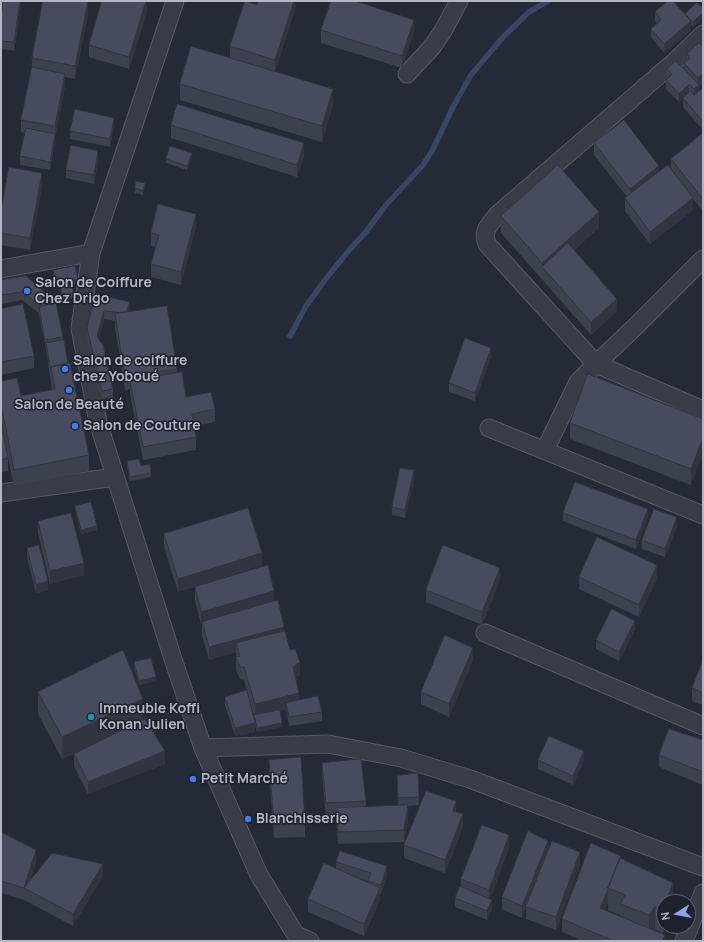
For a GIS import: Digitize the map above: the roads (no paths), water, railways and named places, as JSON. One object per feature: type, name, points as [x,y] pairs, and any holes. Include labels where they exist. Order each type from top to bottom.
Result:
[{"type":"street","points":[[175,1],[91,252],[80,328],[98,422],[173,659],[203,748],[259,874],[296,935],[310,941]]},
{"type":"street","points":[[408,74],[432,47],[443,31],[459,1]]},
{"type":"street","points":[[703,34],[673,63],[497,215],[486,230],[485,237],[487,244],[596,364],[703,410]]},
{"type":"street","points":[[1,269],[91,252]]},
{"type":"street","points":[[545,450],[578,382],[703,259]]},
{"type":"street","points":[[489,428],[703,515]]},
{"type":"street","points":[[1,492],[115,477]]},
{"type":"street","points":[[485,633],[703,726]]},
{"type":"street","points":[[203,748],[328,744],[401,758],[470,779],[703,867]]},
{"type":"street","points":[[684,941],[703,893]]},
{"type":"waterway","points":[[290,336],[306,306],[328,276],[365,233],[386,205],[423,165],[432,151],[454,105],[471,75],[503,37],[529,12],[548,1]]},
{"type":"place","name":"Salon de Coiffure Chez Drigo","points":[[27,291]]},
{"type":"place","name":"Salon de coiffure chez Yoboué","points":[[65,369]]},
{"type":"place","name":"Salon de Beauté","points":[[69,390]]},
{"type":"place","name":"Salon de Couture","points":[[75,426]]},
{"type":"place","name":"Immeuble Koffi Konan Julien","points":[[91,717]]},
{"type":"place","name":"Petit Marché","points":[[193,779]]},
{"type":"place","name":"Blanchisserie","points":[[248,819]]}]
